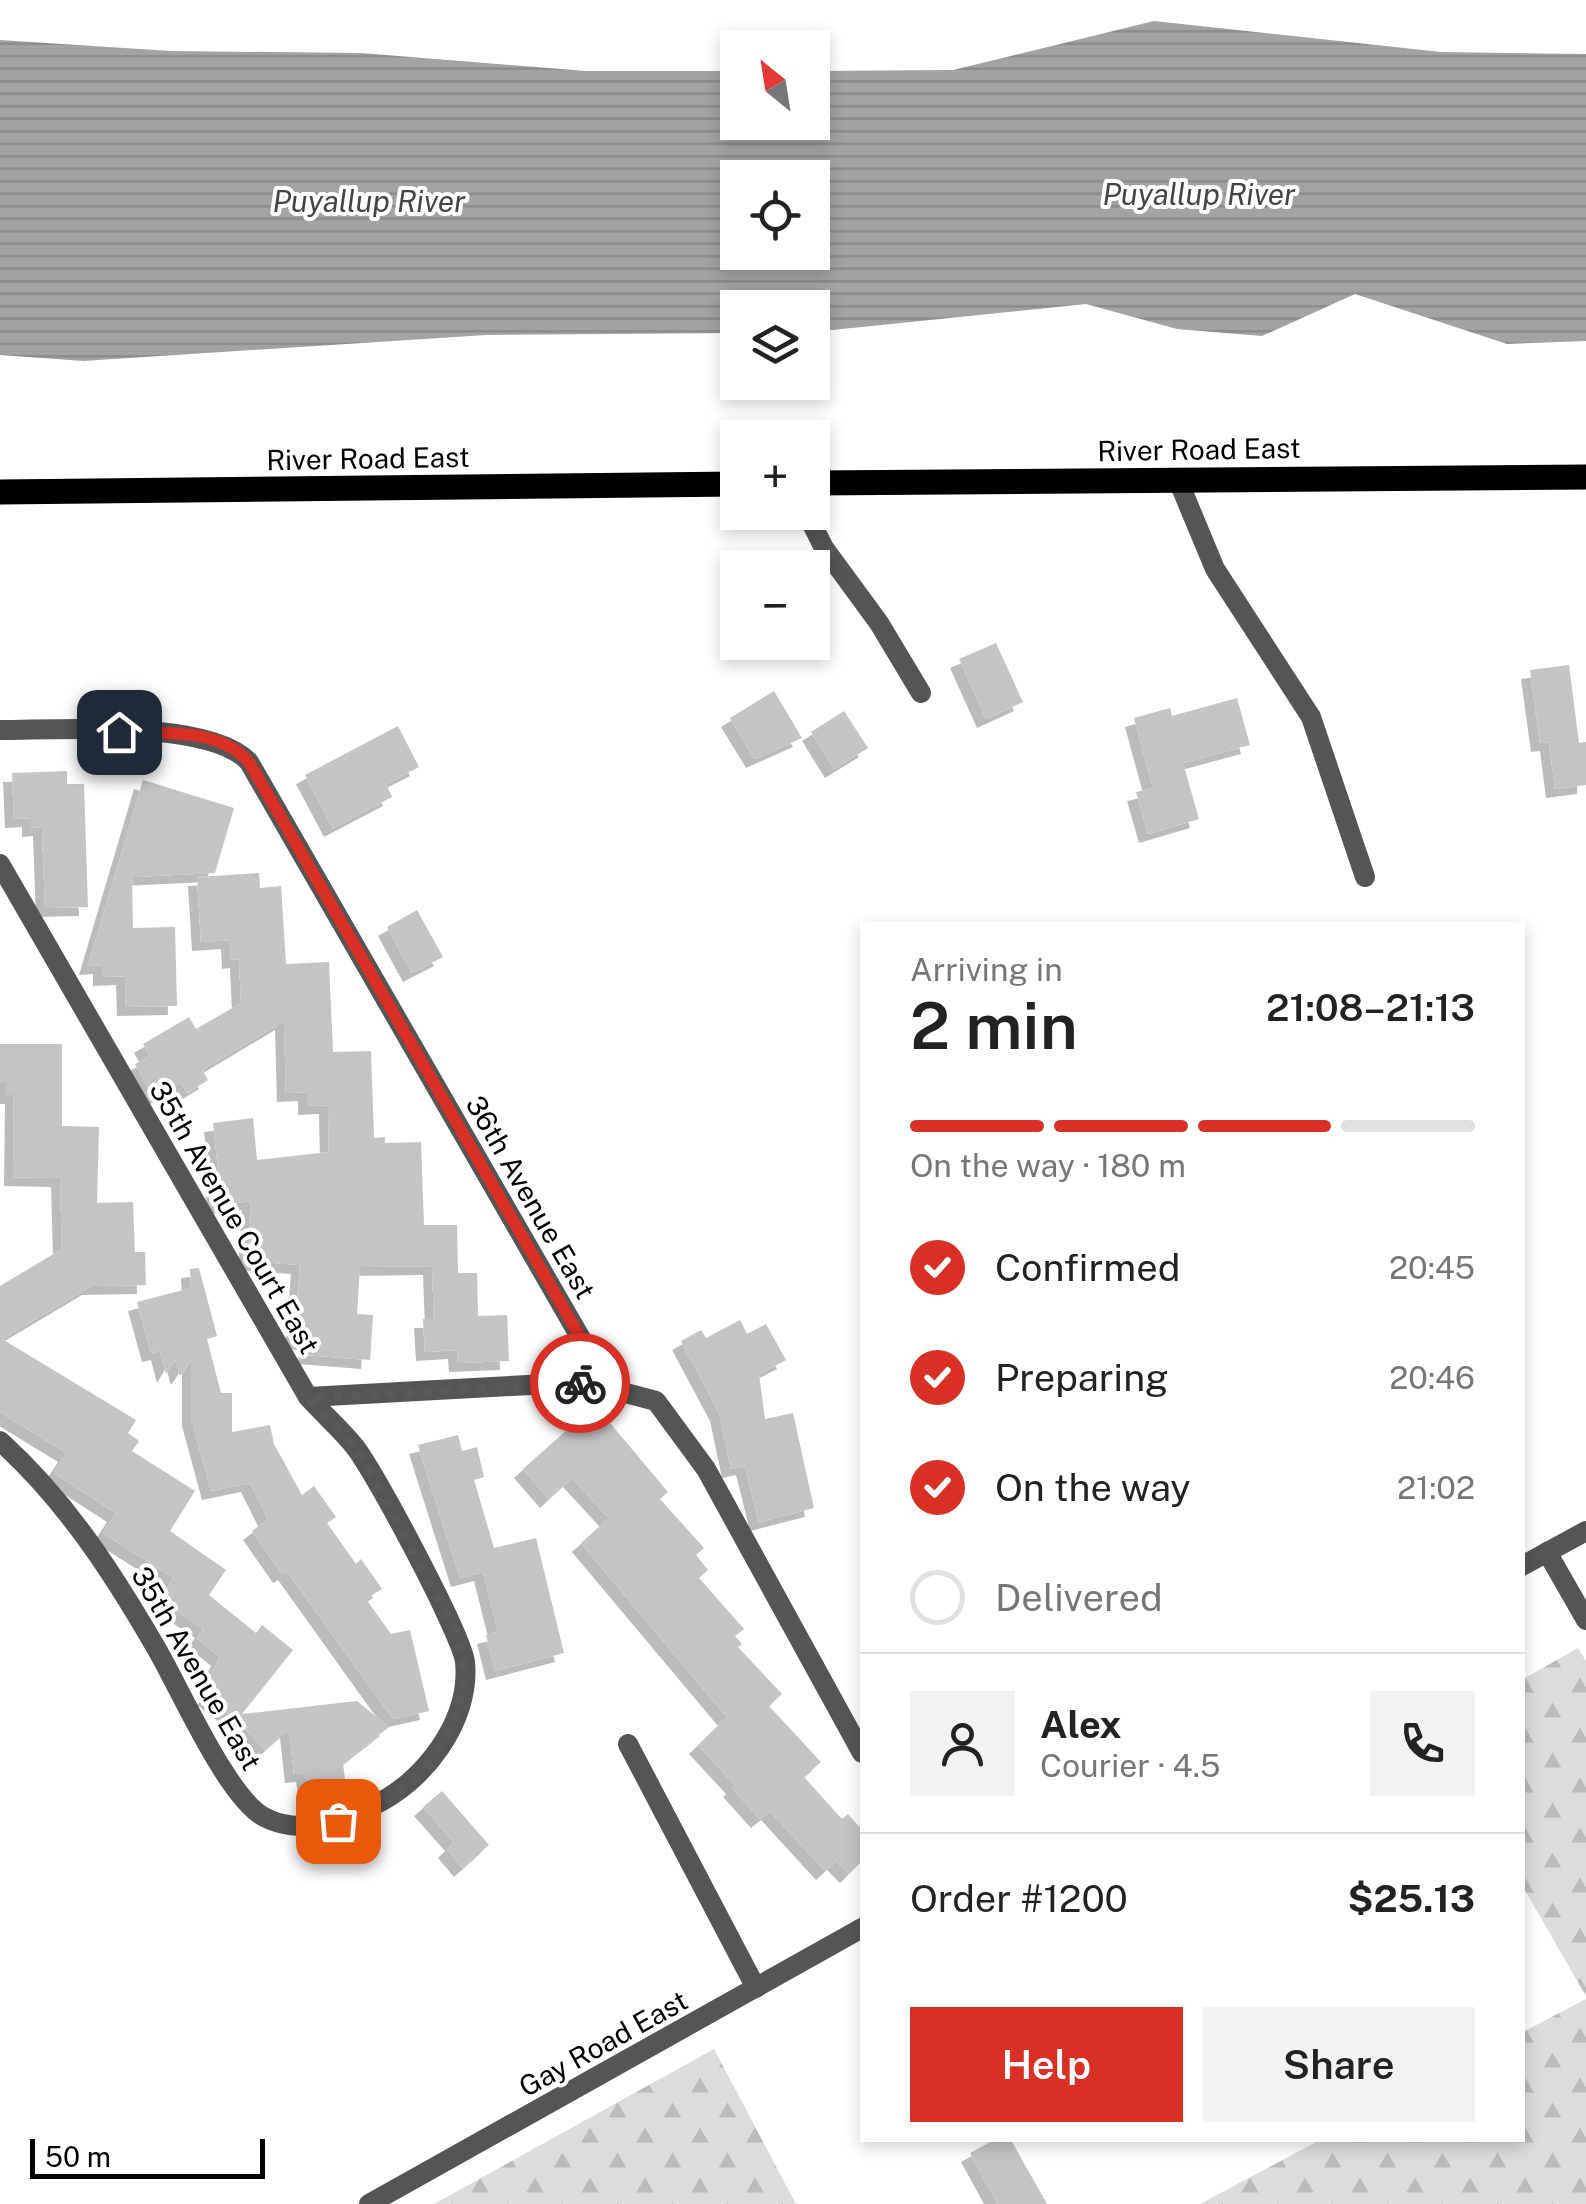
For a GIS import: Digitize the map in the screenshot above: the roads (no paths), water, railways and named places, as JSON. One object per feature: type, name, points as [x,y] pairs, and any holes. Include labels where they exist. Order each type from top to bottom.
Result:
[{"type":"main road","name":"River Road East","points":[[830,483],[1586,477]]},
{"type":"main road","name":"River Road East","points":[[0,492],[720,484]]},
{"type":"street","points":[[1178,480],[1214,569],[1312,716],[1365,877]]},
{"type":"street","points":[[815,530],[880,623],[920,693]]},
{"type":"street","name":"36th Avenue East","points":[[0,730],[157,733],[219,741],[236,748],[262,780],[573,1325],[587,1364],[584,1382]]},
{"type":"street","name":"35th Avenue Court East","points":[[0,864],[308,1398],[357,1449],[458,1635],[465,1657],[466,1681],[454,1726],[421,1771],[392,1797]]},
{"type":"street","points":[[308,1398],[584,1382],[656,1401],[706,1468],[860,1748]]},
{"type":"street","name":"35th Avenue East","points":[[0,1441],[40,1477],[95,1549],[235,1789],[251,1809],[268,1819],[308,1827],[338,1821],[392,1797]]},
{"type":"street","points":[[1525,1564],[1586,1531]]},
{"type":"street","points":[[1547,1552],[1586,1620]]},
{"type":"street","points":[[628,1744],[756,1988]]},
{"type":"street","name":"Gay Road East","points":[[369,2204],[860,1929]]},
{"type":"water","name":"Puyallup River","points":[[1154,21],[1441,52],[1586,54],[1586,341],[1507,344],[1355,294],[1262,336],[1177,329],[1086,304],[830,330],[830,290],[720,290],[720,333],[486,335],[83,361],[0,355],[0,40],[171,51],[361,53],[586,71],[720,71],[720,140],[830,140],[830,71],[953,70]]}]
